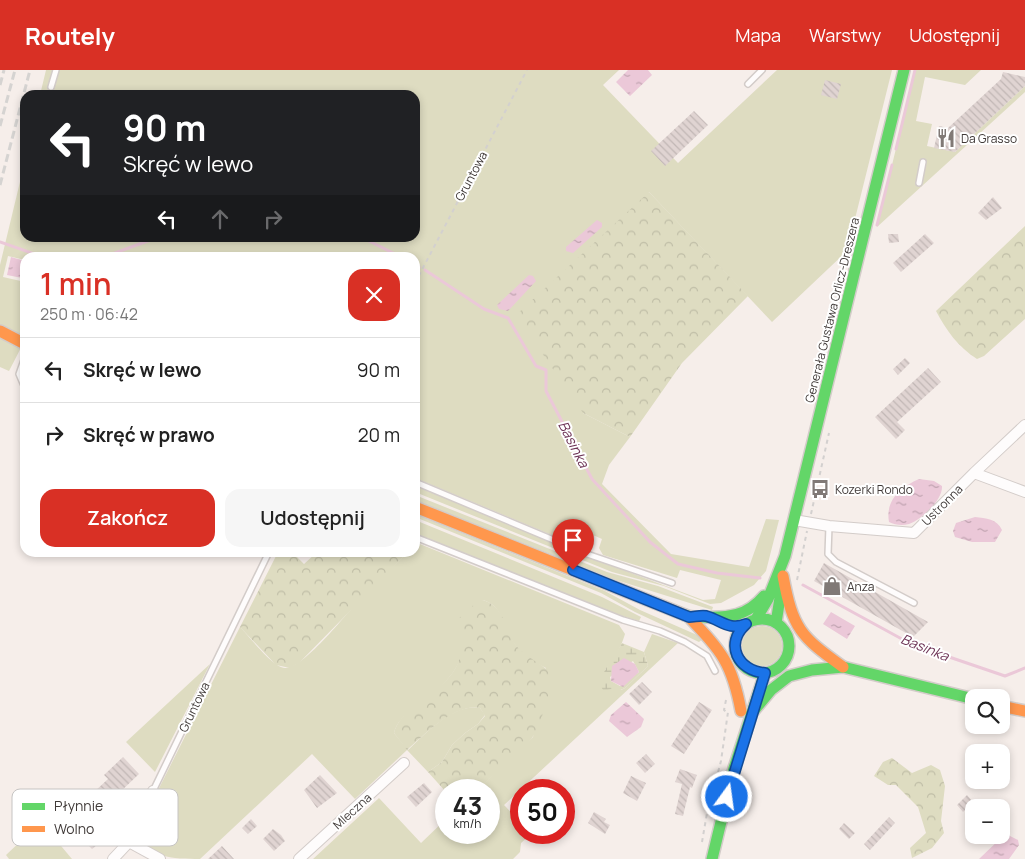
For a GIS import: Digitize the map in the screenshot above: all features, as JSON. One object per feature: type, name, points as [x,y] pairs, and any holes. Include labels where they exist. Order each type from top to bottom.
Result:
[{"type":"main road","name":"Generała Gustawa Orlicz-Dreszera","points":[[776,623],[780,575],[784,556],[904,70]]},
{"type":"main road","points":[[0,331],[20,341]]},
{"type":"main road","points":[[420,509],[689,617],[724,652],[730,662],[741,710]]},
{"type":"main road","name":"Generała Gustawa Orlicz-Dreszera","points":[[751,622],[768,599],[780,575]]},
{"type":"main road","points":[[689,617],[727,618],[750,611],[758,604],[780,575]]},
{"type":"main road","points":[[780,575],[794,622],[813,645],[836,665]]},
{"type":"main road","points":[[706,616],[720,624],[737,628],[751,622],[766,619],[776,623],[798,646],[836,665]]},
{"type":"main road","points":[[735,648],[737,635],[751,622]]},
{"type":"main road","points":[[700,628],[720,635],[735,648],[741,664],[747,669],[765,673]]},
{"type":"main road","points":[[782,664],[789,651],[787,636]]},
{"type":"main road","points":[[741,710],[765,673],[782,664],[796,661],[836,665],[965,697]]},
{"type":"main road","points":[[741,710],[782,678],[806,670],[836,665]]},
{"type":"main road","points":[[712,859],[734,768],[736,734],[748,676],[747,669]]},
{"type":"main road","points":[[1010,708],[1025,711]]},
{"type":"street","name":"Ustronna","points":[[794,520],[829,526],[914,533],[1025,425]]},
{"type":"street","points":[[974,473],[1025,492]]},
{"type":"street","name":"Mleczna","points":[[299,859],[404,763]]},
{"type":"street","name":"Gruntowa","points":[[113,859],[125,846]]},
{"type":"street","points":[[136,846],[160,859]]},
{"type":"lane","points":[[51,86],[56,70]]},
{"type":"lane","points":[[748,84],[762,70]]},
{"type":"lane","points":[[919,183],[923,162]]},
{"type":"lane","points":[[420,484],[588,554],[672,583]]},
{"type":"lane","points":[[829,526],[828,554],[836,562],[914,603]]},
{"type":"lane","points":[[420,538],[623,620],[660,631],[685,642],[704,654],[715,671]]},
{"type":"lane","name":"Gruntowa","points":[[154,789],[267,557]]},
{"type":"path","name":"Gruntowa","points":[[420,273],[527,70]]},
{"type":"path","points":[[796,586],[826,452],[829,429]]},
{"type":"path","points":[[701,850],[707,813],[721,761],[741,710]]},
{"type":"green space","points":[[46,70],[619,70],[603,85],[678,163],[777,70],[892,70],[847,251],[772,322],[649,192],[583,413],[630,437],[609,465],[602,484],[671,554],[749,567],[766,519],[779,520],[766,571],[754,585],[721,603],[710,604],[664,586],[612,572],[420,494],[420,488],[610,565],[703,600],[715,599],[721,580],[680,570],[677,578],[603,555],[599,548],[602,539],[584,531],[579,538],[566,541],[420,480],[420,252],[20,252],[20,259],[8,256],[3,277],[20,281],[20,350],[9,371],[0,367],[0,265],[20,182],[20,242],[420,242],[420,90],[41,90]]},
{"type":"green space","points":[[915,70],[981,70],[965,85],[925,77],[916,121],[932,124],[927,146],[955,152],[1025,86],[1025,92],[877,227]]},
{"type":"green space","points":[[649,192],[748,296],[682,363],[630,437],[583,413],[516,315]]},
{"type":"green space","points":[[1025,226],[1025,319],[984,356],[977,359],[953,338],[936,311]]},
{"type":"green space","points":[[420,497],[607,572],[658,586],[713,607],[712,610],[613,579],[420,502]]},
{"type":"green space","points":[[420,516],[605,591],[640,610],[704,638],[699,642],[635,612],[601,593],[420,519]]},
{"type":"green space","points":[[420,522],[602,597],[641,617],[639,621],[420,536]]},
{"type":"green space","points":[[420,544],[619,625],[625,634],[617,653],[605,670],[611,689],[621,690],[625,688],[648,666],[644,652],[652,634],[678,643],[532,779],[510,779],[510,799],[504,805],[510,811],[510,844],[521,844],[520,852],[513,859],[313,859],[379,798],[421,843],[435,830],[435,844],[500,844],[500,779],[489,779],[533,737],[546,668],[521,652],[510,637],[498,610],[483,600],[461,628],[462,651],[455,669],[443,684],[404,717],[394,733],[408,750],[432,728],[450,715],[460,710],[480,708],[485,715],[478,724],[452,745],[442,762],[428,772],[407,750],[355,799],[312,754],[200,859],[170,857],[152,851],[146,846],[178,846],[178,789],[159,789],[240,627],[274,663],[285,668],[293,666],[303,659],[326,638],[368,590],[403,557],[420,557]]},
{"type":"green space","points":[[275,557],[297,557],[304,564],[312,557],[403,557],[299,663],[290,668],[276,665],[240,627]]},
{"type":"green space","points":[[483,600],[496,608],[511,638],[519,649],[550,673],[551,678],[546,706],[532,738],[520,752],[489,779],[435,780],[428,772],[442,762],[452,745],[485,716],[480,708],[461,710],[451,715],[431,728],[407,750],[394,733],[400,721],[409,711],[443,683],[453,672],[459,659],[461,643],[460,629],[456,621],[478,601]]},
{"type":"green space","points":[[758,626],[766,626],[773,629],[779,635],[782,646],[779,657],[773,663],[766,666],[758,666],[751,663],[745,657],[742,650],[742,642],[745,635],[751,629]]},
{"type":"green space","points":[[622,643],[644,652],[648,666],[625,688],[616,692],[611,689],[604,691],[601,686],[603,674]],"holes":[[[633,661],[639,672],[620,686],[611,681],[610,677]]]},
{"type":"green space","points":[[210,664],[155,772],[126,742]]},
{"type":"green space","points":[[892,758],[912,773],[931,765],[940,770],[945,786],[941,821],[944,833],[932,848],[912,858],[910,848],[926,833],[918,807],[896,785],[888,785],[874,776],[883,762]]},
{"type":"green space","points":[[16,846],[61,846],[72,859],[9,859],[6,855]]},
{"type":"water","points":[[628,70],[648,70],[652,75],[630,96],[616,82]]},
{"type":"water","points":[[597,220],[602,223],[602,227],[573,253],[566,251],[566,247]]},
{"type":"water","points":[[11,257],[20,260],[20,278],[7,275]]},
{"type":"water","points":[[529,275],[533,276],[536,281],[508,311],[499,309],[497,305]]},
{"type":"water","points":[[919,479],[934,481],[942,486],[935,503],[914,522],[899,525],[889,522],[889,507],[896,495],[906,486]]},
{"type":"water","points":[[975,517],[991,520],[1000,526],[1002,530],[995,542],[972,542],[955,537],[953,531],[956,523]]},
{"type":"water","points":[[831,612],[855,626],[847,639],[823,624]]},
{"type":"water","points":[[624,658],[635,664],[639,672],[623,687],[611,681],[612,666]]},
{"type":"water","points":[[626,702],[644,719],[641,727],[627,737],[609,721],[611,715]]},
{"type":"water","points":[[1010,836],[1018,840],[1019,845],[1009,859],[979,859],[995,844],[1010,844]]},
{"type":"building","points":[[1003,72],[1025,77],[1025,86],[955,152],[934,148],[939,126],[948,128],[1001,79]]},
{"type":"building","points":[[825,80],[841,84],[837,99],[821,95]]},
{"type":"building","points":[[694,111],[708,125],[665,166],[651,151]]},
{"type":"building","points":[[993,197],[1002,208],[986,220],[978,213]]},
{"type":"building","points":[[888,234],[898,234],[899,242],[889,243]]},
{"type":"building","points":[[925,234],[934,243],[901,272],[893,263]]},
{"type":"building","points":[[905,358],[910,363],[898,375],[893,369]]},
{"type":"building","points":[[928,368],[941,382],[897,422],[905,430],[896,439],[875,417]]},
{"type":"building","points":[[824,563],[928,622],[913,637],[814,581]]},
{"type":"building","points":[[642,682],[652,692],[639,705],[629,694]]},
{"type":"building","points":[[699,702],[712,710],[684,754],[671,746]]},
{"type":"building","points":[[646,754],[655,764],[645,773],[636,763]]},
{"type":"building","points":[[123,757],[139,774],[123,789],[97,789],[108,779],[104,775]]},
{"type":"building","points":[[680,769],[697,775],[692,788],[690,787],[683,816],[675,814],[682,784],[675,782]]},
{"type":"building","points":[[320,775],[337,793],[317,808],[304,790]]},
{"type":"building","points":[[631,776],[646,783],[637,801],[623,793]]},
{"type":"building","points":[[424,783],[432,792],[416,807],[407,797]]},
{"type":"building","points":[[967,795],[970,799],[965,799],[965,810],[963,812],[957,805]]},
{"type":"building","points":[[594,812],[606,819],[604,822],[610,825],[605,834],[588,823]]},
{"type":"building","points":[[889,817],[895,823],[870,850],[864,844]]},
{"type":"building","points":[[251,819],[257,826],[248,834],[242,828]]},
{"type":"building","points":[[844,823],[855,833],[849,839],[839,829]]},
{"type":"building","points":[[273,829],[285,841],[274,851],[263,839]]},
{"type":"building","points":[[222,846],[234,859],[208,859]]},
{"type":"waterway","points":[[896,149],[915,70]]},
{"type":"waterway","points":[[877,225],[892,165]]},
{"type":"waterway","name":"Basinka","points":[[0,242],[29,252]]},
{"type":"waterway","name":"Basinka","points":[[118,252],[145,242]]},
{"type":"waterway","name":"Basinka","points":[[371,242],[391,252]]},
{"type":"waterway","name":"Basinka","points":[[425,270],[484,309],[508,318],[536,366],[546,370],[546,391],[592,479],[650,542],[678,564],[717,573],[760,578]]},
{"type":"waterway","name":"Basinka","points":[[803,585],[911,644],[1005,676],[1025,668]]},
{"type":"railway","points":[[0,85],[4,70]]},
{"type":"railway","points":[[0,126],[15,70]]},
{"type":"railway","points":[[25,90],[30,70]]},
{"type":"railway","points":[[0,185],[20,108]]},
{"type":"traffic: fast","points":[[756,619],[768,599],[785,556],[904,70]]},
{"type":"traffic: fast","points":[[776,623],[782,585]]},
{"type":"traffic: fast","points":[[685,615],[692,617],[729,616],[744,612],[758,603],[764,596]]},
{"type":"traffic: fast","points":[[757,619],[767,619],[781,627],[787,636],[789,646],[787,656],[781,665],[767,673],[757,673],[747,668],[740,661],[735,651],[735,641],[740,631],[747,624],[757,619]]},
{"type":"traffic: fast","points":[[751,714],[771,690],[789,676],[812,670],[843,667],[965,697]]},
{"type":"traffic: fast","points":[[712,859],[734,768],[765,673]]},
{"type":"traffic: slow","points":[[0,331],[20,341]]},
{"type":"traffic: slow","points":[[420,509],[685,615]]},
{"type":"traffic: slow","points":[[783,576],[791,608],[801,630],[817,647],[843,667]]},
{"type":"traffic: slow","points":[[689,617],[718,649],[724,659],[734,681],[741,711]]},
{"type":"traffic: slow","points":[[1010,708],[1025,711]]},
{"type":"place","name":"Da Grasso","points":[[946,138]]},
{"type":"place","name":"Kozerki Rondo","points":[[820,489]]},
{"type":"place","name":"Anza","points":[[832,586]]},
{"type":"route","points":[[573,570],[689,617],[706,616],[720,624],[737,628],[746,624],[737,635],[735,641],[736,656],[747,669],[756,673],[765,673],[734,768],[727,797]]}]
